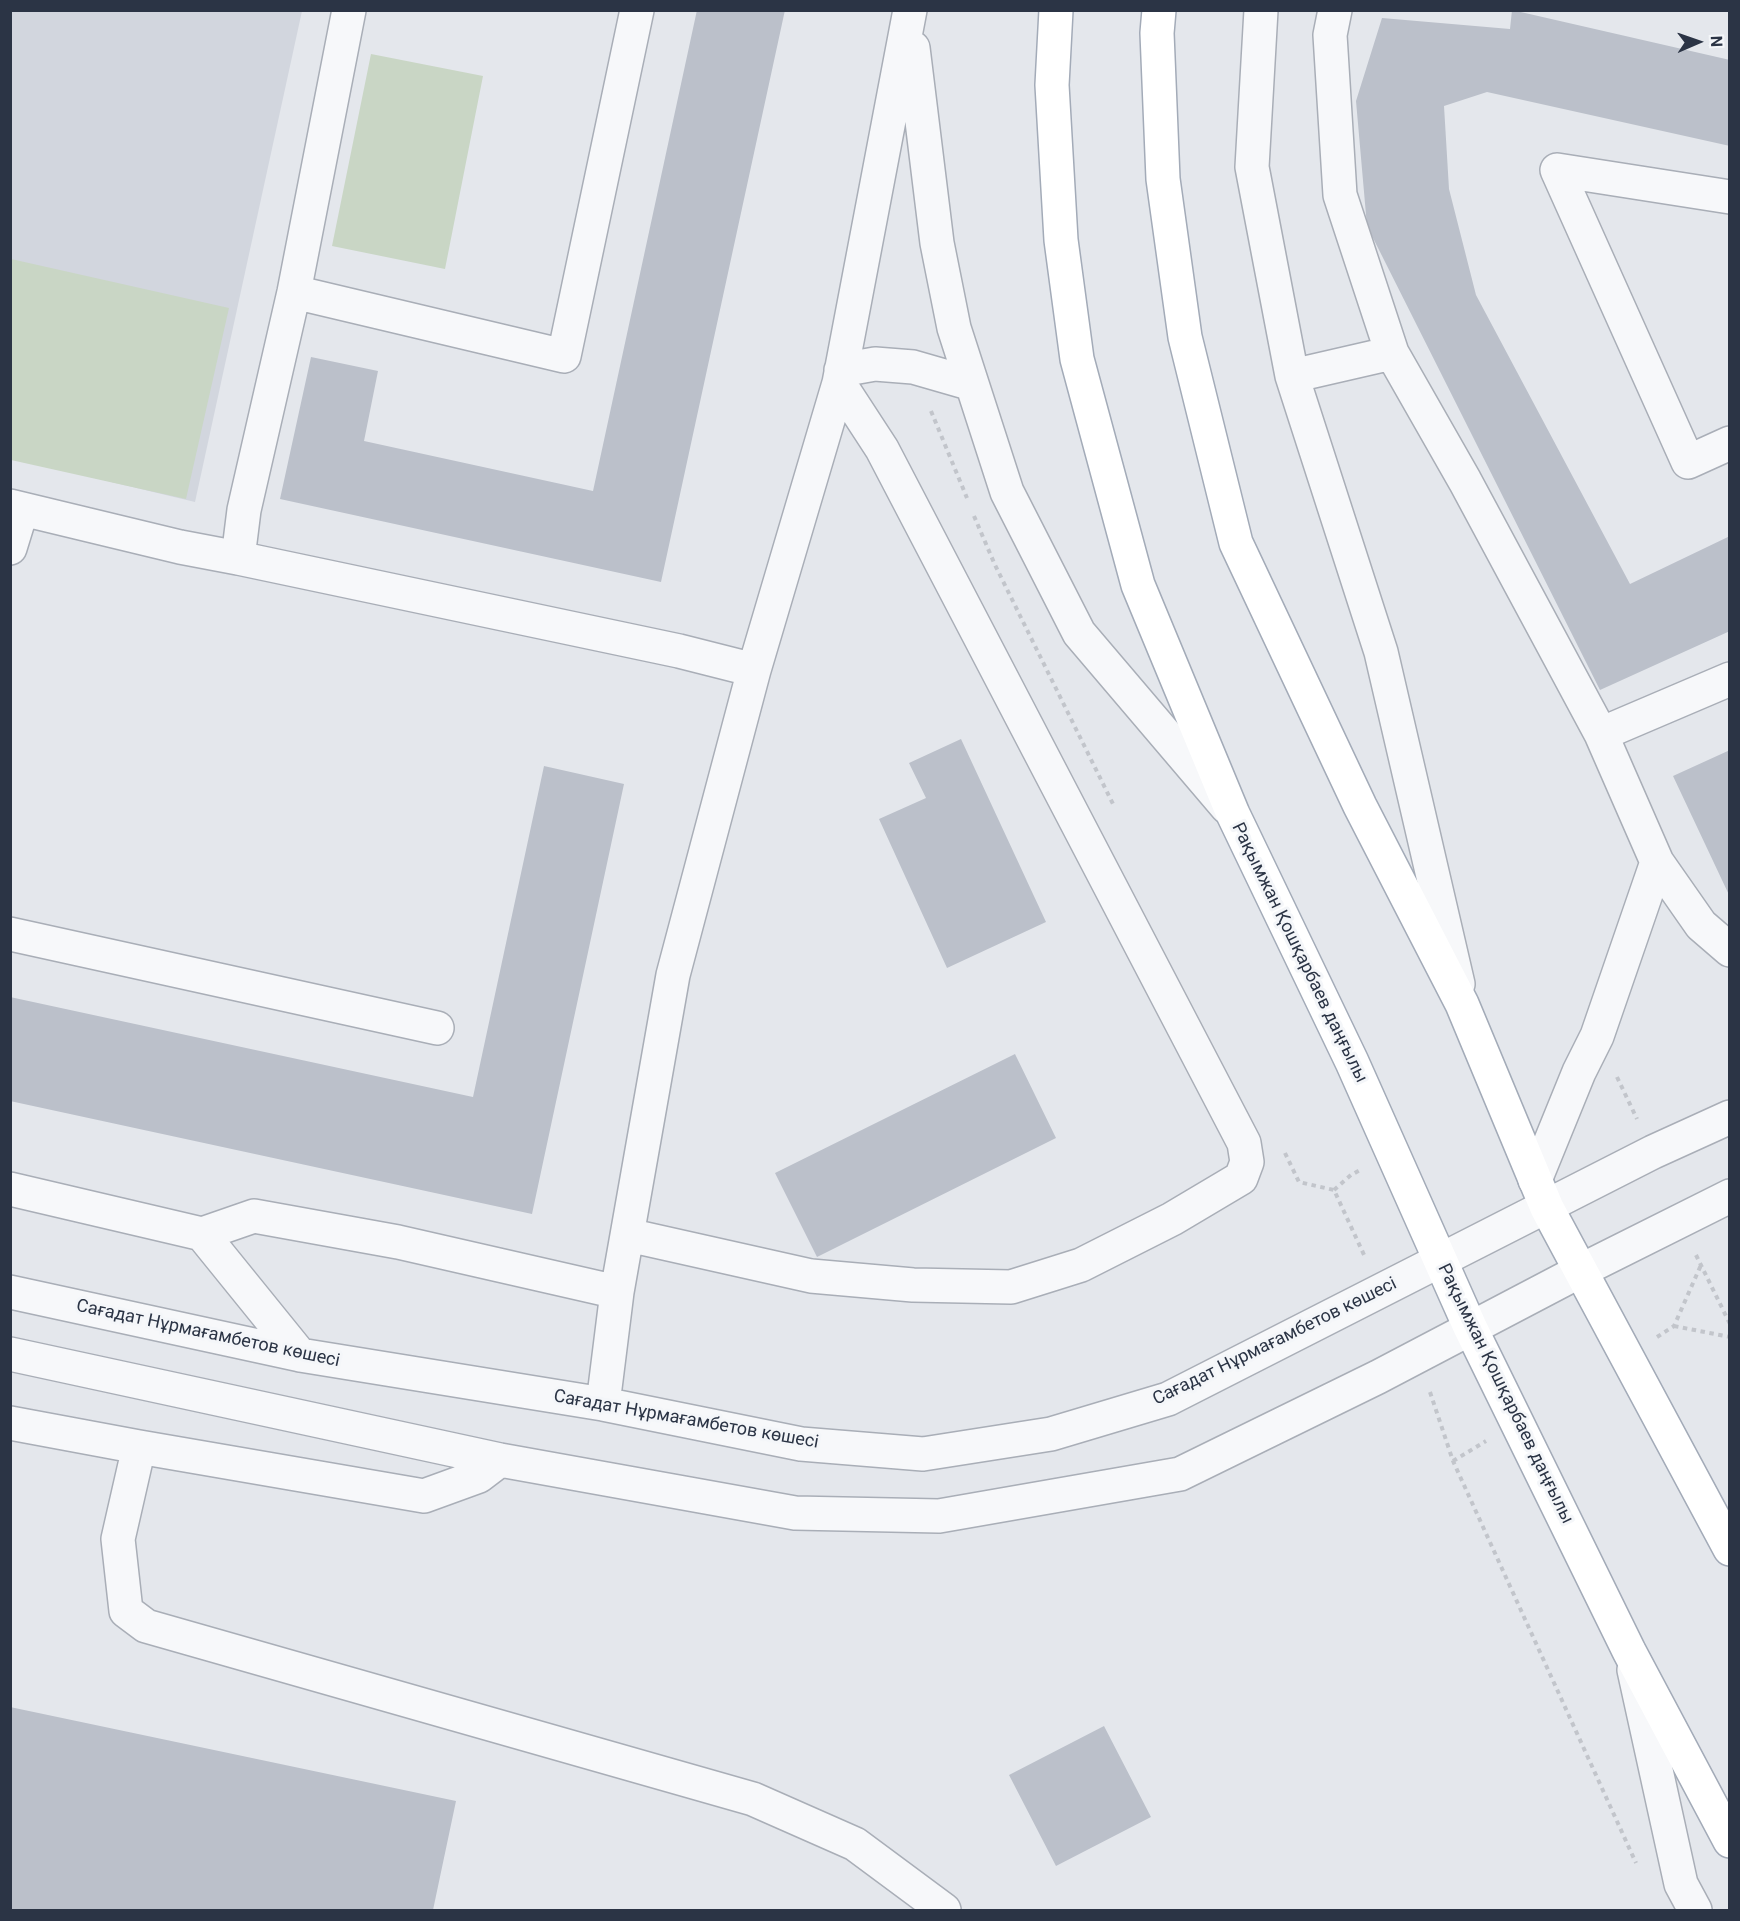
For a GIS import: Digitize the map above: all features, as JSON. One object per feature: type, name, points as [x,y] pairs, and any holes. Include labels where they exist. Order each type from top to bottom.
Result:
[{"type":"main road","name":"Рақымжан Қошқарбаев даңғылы","points":[[1056,10],[1052,85],[1061,240],[1077,359],[1138,585],[1233,814],[1352,1062],[1470,1327],[1629,1651],[1730,1840]]},
{"type":"main road","points":[[1159,10],[1157,33],[1162,179],[1184,326],[1236,543],[1360,806],[1462,1004],[1541,1194],[1730,1549]]},
{"type":"street","points":[[238,558],[244,510],[294,292],[350,10]]},
{"type":"street","points":[[294,292],[564,356],[637,10]]},
{"type":"street","points":[[603,1404],[617,1292],[673,975],[754,670],[840,377],[910,10]]},
{"type":"street","points":[[917,10],[913,53],[938,243],[954,328],[1007,492],[1079,633],[1233,814]]},
{"type":"street","points":[[1261,10],[1252,167],[1292,376],[1381,652],[1462,1004]]},
{"type":"street","points":[[1335,10],[1330,35],[1340,195],[1392,353],[1465,481],[1601,734],[1657,862],[1701,925],[1730,950]]},
{"type":"street","points":[[1730,197],[1557,170],[1688,462],[1730,443]]},
{"type":"street","points":[[1292,376],[1392,353]]},
{"type":"street","points":[[840,377],[875,364],[913,366],[972,384]]},
{"type":"street","points":[[628,1235],[811,1276],[913,1284],[1011,1287],[1081,1265],[1172,1219],[1241,1178],[1247,1162],[1244,1143],[882,449],[840,377]]},
{"type":"street","points":[[10,548],[16,508],[180,547],[668,649],[754,670]]},
{"type":"street","points":[[1601,734],[1730,679]]},
{"type":"street","points":[[1541,1194],[1579,1072],[1597,1036],[1657,862]]},
{"type":"street","points":[[10,934],[437,1028]]},
{"type":"street","name":"Сағадат Нұрмағамбетов көшесі","points":[[10,1292],[300,1355],[603,1404],[801,1444],[923,1454],[1051,1434],[1168,1399],[1441,1260],[1541,1194],[1653,1152],[1730,1117]]},
{"type":"street","points":[[10,1189],[202,1234],[254,1215],[398,1242],[617,1292]]},
{"type":"street","points":[[10,1354],[500,1460],[795,1513],[939,1516],[1180,1474],[1378,1377],[1470,1327],[1730,1196]]},
{"type":"street","points":[[202,1234],[300,1355]]},
{"type":"street","points":[[10,1423],[424,1496],[479,1476],[500,1460]]},
{"type":"street","points":[[139,1447],[118,1539],[126,1611],[146,1626],[753,1799],[855,1844],[944,1911]]},
{"type":"street","points":[[1629,1651],[1681,1884],[1695,1911]]},
{"type":"path","points":[[913,366],[967,499]]},
{"type":"path","points":[[972,510],[994,565],[1116,811]]},
{"type":"path","points":[[1285,1152],[1299,1182],[1334,1190],[1360,1248],[1383,1289]]},
{"type":"path","points":[[1730,1324],[1701,1265],[1674,1326],[1730,1336]]},
{"type":"path","points":[[1418,1354],[1453,1461],[1638,1868]]},
{"type":"shaded area","points":[[11,11],[302,11],[195,502],[11,458]]},
{"type":"green space","points":[[371,54],[483,76],[445,269],[332,246]]},
{"type":"green space","points":[[11,259],[229,308],[186,499],[11,460]]},
{"type":"building","points":[[697,10],[785,10],[661,582],[280,499],[311,357],[378,371],[364,441],[593,491]]},
{"type":"building","points":[[1512,10],[1730,60],[1730,146],[1487,92],[1444,106],[1449,189],[1476,295],[1630,584],[1730,536],[1730,631],[1600,690],[1367,226],[1356,101],[1382,18],[1510,29]]},
{"type":"building","points":[[961,739],[1046,922],[947,968],[879,819],[926,798],[909,763]]},
{"type":"building","points":[[1730,750],[1730,897],[1673,776]]},
{"type":"building","points":[[544,766],[624,784],[532,1214],[10,1101],[10,997],[473,1097]]},
{"type":"building","points":[[1015,1054],[1056,1138],[817,1257],[775,1173]]},
{"type":"building","points":[[10,1707],[456,1801],[433,1910],[10,1910]]},
{"type":"building","points":[[1104,1726],[1151,1817],[1056,1866],[1009,1775]]}]
